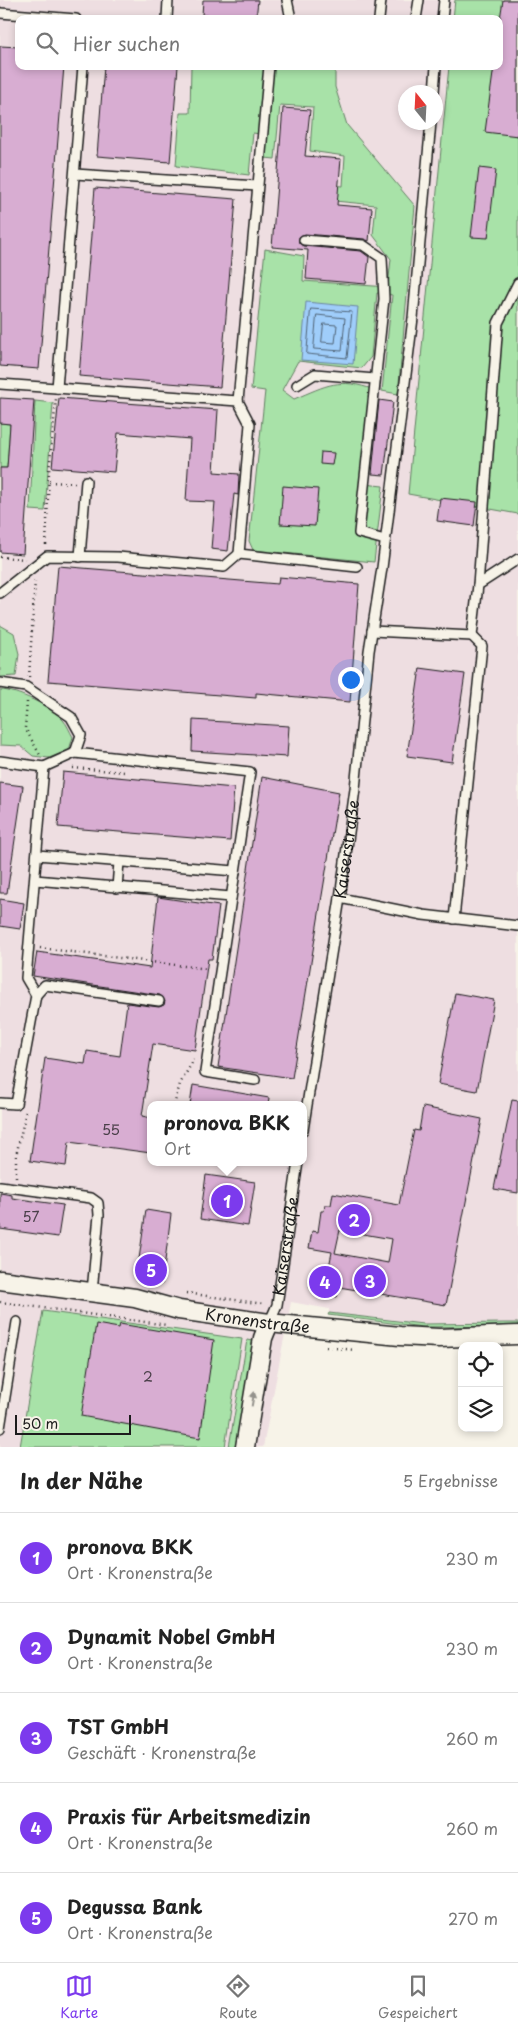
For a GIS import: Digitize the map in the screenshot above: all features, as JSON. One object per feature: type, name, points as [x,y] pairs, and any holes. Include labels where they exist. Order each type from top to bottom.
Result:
[{"type":"street","name":"Kronenstraße","points":[[0,1280],[135,1298],[179,1310],[269,1323],[439,1338],[518,1335]]},
{"type":"street","name":"Kaiserstraße","points":[[245,1447],[263,1338],[269,1323]]},
{"type":"lane","points":[[167,15],[168,0]]},
{"type":"lane","points":[[287,0],[290,15]]},
{"type":"lane","points":[[379,15],[381,0]]},
{"type":"lane","points":[[417,15],[419,0]]},
{"type":"lane","points":[[442,15],[444,0]]},
{"type":"lane","points":[[0,13],[25,15]]},
{"type":"lane","points":[[57,388],[83,70]]},
{"type":"lane","points":[[0,593],[47,556],[118,557],[224,567],[239,554],[250,424],[238,401],[269,70]]},
{"type":"lane","points":[[435,85],[436,70]]},
{"type":"lane","name":"Kaiserstraße","points":[[307,1105],[340,898],[372,631],[382,568],[413,318],[430,130]]},
{"type":"lane","points":[[75,174],[257,186]]},
{"type":"lane","points":[[304,240],[363,245],[382,258],[384,299],[359,533],[385,540]]},
{"type":"lane","points":[[472,636],[478,585],[498,323],[518,283]]},
{"type":"lane","points":[[296,385],[315,374],[375,380]]},
{"type":"lane","points":[[0,384],[238,401]]},
{"type":"lane","points":[[80,556],[86,481]]},
{"type":"lane","points":[[239,554],[357,567]]},
{"type":"lane","points":[[478,585],[518,559]]},
{"type":"lane","points":[[372,631],[472,636],[482,646],[454,919]]},
{"type":"lane","points":[[0,683],[26,687],[71,717],[81,735],[75,753]]},
{"type":"lane","points":[[0,761],[44,767],[75,753],[250,772],[205,1072],[255,1080]]},
{"type":"lane","points":[[36,995],[26,978],[44,767]]},
{"type":"lane","points":[[37,855],[235,871]]},
{"type":"lane","points":[[117,888],[119,862]]},
{"type":"lane","points":[[35,880],[231,897]]},
{"type":"lane","points":[[340,898],[454,919],[518,926]]},
{"type":"lane","points":[[0,1103],[16,1104],[36,995],[45,986],[159,1001]]},
{"type":"lane","name":"Kaiserstraße","points":[[269,1323],[276,1305],[297,1166]]},
{"type":"lane","points":[[0,1186],[91,1198],[98,1202],[99,1214],[92,1292]]},
{"type":"lane","points":[[0,1428],[18,1322]]},
{"type":"path","points":[[47,544],[49,482],[57,388]]},
{"type":"path","points":[[49,482],[81,484],[86,481]]},
{"type":"path","points":[[36,947],[213,970]]},
{"type":"path","points":[[16,1156],[20,1128]]},
{"type":"path","points":[[0,1302],[172,1326]]},
{"type":"shaded area","points":[[0,0],[518,0],[518,1323],[411,1324],[329,1313],[329,1309],[291,1302],[263,1447],[0,1447]]},
{"type":"green space","points":[[455,0],[518,0],[518,514],[408,494],[449,70],[503,70],[503,15],[453,15]]},
{"type":"green space","points":[[191,70],[335,70],[335,87],[347,125],[415,206],[398,394],[382,391],[392,295],[377,293],[371,357],[362,368],[298,361],[282,390],[294,399],[333,384],[342,383],[375,390],[364,484],[383,486],[374,562],[253,550],[249,541],[265,391],[251,389],[265,249],[304,256],[303,281],[388,287],[391,259],[373,235],[376,205],[283,196],[283,181],[343,186],[345,156],[310,151],[313,107],[280,105],[275,159],[265,158],[266,135],[253,133],[249,175],[176,166],[180,113],[190,113]]},
{"type":"green space","points":[[35,401],[53,403],[45,511],[30,510]]},
{"type":"green space","points":[[0,423],[10,424],[7,468],[0,468]]},
{"type":"green space","points":[[0,625],[14,633],[19,654],[16,676],[0,677]]},
{"type":"green space","points":[[0,690],[25,696],[58,715],[66,724],[73,737],[69,750],[49,758],[33,756],[21,746],[0,745]]},
{"type":"green space","points":[[43,1311],[242,1339],[225,1447],[20,1447]]},
{"type":"green space","points":[[329,1313],[423,1324],[518,1323],[518,1326],[423,1327],[328,1315]]},
{"type":"green space","points":[[247,1340],[254,1341],[237,1447],[229,1447]]},
{"type":"water","points":[[306,302],[358,307],[353,364],[301,360]]},
{"type":"building","points":[[203,0],[258,0],[256,15],[202,15]]},
{"type":"building","points":[[503,0],[518,0],[518,136],[485,132],[493,70],[503,70],[503,15],[501,15]]},
{"type":"building","points":[[0,46],[15,47],[15,70],[64,70],[39,369],[0,366]]},
{"type":"building","points":[[104,70],[178,70],[170,162],[97,156]]},
{"type":"building","points":[[283,108],[310,110],[305,156],[341,159],[337,205],[372,208],[369,241],[305,234],[299,237],[299,243],[303,246],[361,251],[369,257],[366,284],[306,279],[308,250],[272,247]]},
{"type":"building","points":[[479,168],[496,170],[488,238],[471,237]]},
{"type":"building","points":[[95,188],[236,199],[220,387],[79,376]]},
{"type":"building","points":[[0,398],[34,400],[23,554],[0,552],[0,468],[7,468],[10,424],[0,423]]},
{"type":"building","points":[[59,398],[218,410],[214,472],[239,474],[238,495],[234,494],[228,551],[211,549],[215,502],[186,501],[190,439],[118,433],[114,472],[52,467]]},
{"type":"building","points":[[379,400],[393,402],[384,475],[372,474]]},
{"type":"building","points":[[321,452],[334,453],[332,465],[320,464]]},
{"type":"building","points":[[283,486],[318,489],[315,526],[280,524]]},
{"type":"building","points":[[440,498],[477,502],[474,526],[437,521]]},
{"type":"building","points":[[58,566],[278,584],[279,577],[359,584],[350,702],[256,693],[256,698],[48,681]]},
{"type":"building","points":[[420,668],[465,674],[452,762],[407,756]]},
{"type":"building","points":[[193,720],[289,726],[287,757],[192,751]]},
{"type":"building","points":[[63,772],[234,788],[230,841],[58,827]]},
{"type":"building","points":[[262,777],[339,792],[292,1078],[218,1067]]},
{"type":"building","points":[[0,783],[23,786],[7,893],[0,893]]},
{"type":"building","points":[[158,897],[219,906],[212,959],[208,959],[195,1050],[153,1044],[142,1116],[147,1117],[147,1152],[69,1142],[66,1166],[30,1161],[45,1058],[85,1064],[87,1051],[120,1056],[127,1003],[159,1007],[164,1005],[165,1001],[160,995],[33,976],[37,952],[150,968]]},
{"type":"building","points":[[0,899],[24,903],[20,929],[0,926]]},
{"type":"building","points":[[455,993],[494,1000],[477,1091],[438,1084]]},
{"type":"building","points":[[193,1085],[269,1098],[269,1101],[191,1101]]},
{"type":"building","points":[[512,1100],[518,1101],[518,1193],[494,1189]]},
{"type":"building","points":[[423,1107],[482,1119],[446,1305],[339,1287],[337,1297],[324,1294],[325,1290],[310,1287],[312,1274],[327,1277],[332,1252],[309,1248],[312,1231],[318,1232],[321,1211],[324,1211],[325,1205],[331,1205],[333,1193],[399,1205],[414,1130],[419,1131]],"holes":[[[340,1230],[392,1239],[388,1263],[335,1253]]]},
{"type":"building","points":[[206,1175],[255,1182],[248,1226],[200,1219]]},
{"type":"building","points":[[0,1193],[12,1195],[12,1198],[63,1205],[58,1237],[0,1229]]},
{"type":"building","points":[[146,1210],[171,1214],[162,1284],[136,1280]]},
{"type":"building","points":[[96,1324],[119,1328],[120,1324],[214,1340],[200,1438],[81,1416]]},
{"type":"place","name":"pronova BKK","points":[[227,1201]]},
{"type":"place","name":"Dynamit Nobel GmbH","points":[[354,1220]]},
{"type":"place","name":"Degussa Bank","points":[[151,1270]]},
{"type":"place","name":"TST GmbH","points":[[370,1281]]},
{"type":"place","name":"Praxis für Arbeitsmedizin","points":[[325,1282]]}]
